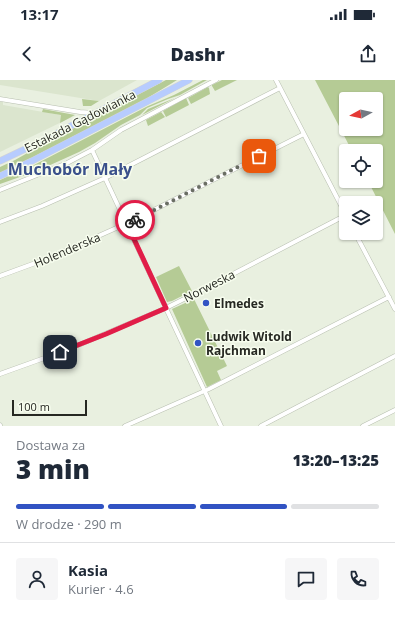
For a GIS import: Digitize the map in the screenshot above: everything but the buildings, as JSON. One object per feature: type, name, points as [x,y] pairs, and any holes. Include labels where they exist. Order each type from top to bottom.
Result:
[{"type":"main road","name":"Estakada Gądowianka","points":[[0,161],[97,113],[159,80]]},
{"type":"main road","name":"Estakada Gądowianka","points":[[0,176],[32,162],[189,80]]},
{"type":"street","points":[[0,190],[67,163],[92,150],[122,130],[216,80]]},
{"type":"street","points":[[276,80],[339,202]]},
{"type":"street","points":[[0,222],[42,206],[105,178],[280,88]]},
{"type":"street","points":[[0,99],[97,113]]},
{"type":"street","name":"Holenderska","points":[[0,276],[49,258],[127,224],[304,134]]},
{"type":"street","points":[[92,150],[221,426]]},
{"type":"street","name":"Norweska","points":[[0,374],[81,344],[166,308],[339,219]]},
{"type":"street","points":[[359,240],[395,309]]},
{"type":"street","points":[[124,426],[249,370],[389,297]]},
{"type":"street","points":[[261,426],[395,356]]},
{"type":"street","points":[[363,426],[395,410]]},
{"type":"shaded area","points":[[0,80],[137,80],[99,101],[0,85]]},
{"type":"shaded area","points":[[0,102],[3,102],[3,105],[72,117],[0,152]]},
{"type":"green space","points":[[166,80],[177,80],[146,99],[110,118],[0,173],[0,167]]},
{"type":"green space","points":[[203,80],[207,80],[180,95],[147,108],[140,115],[121,125],[79,152],[37,171],[0,184],[0,180],[34,165],[148,106]]},
{"type":"green space","points":[[222,80],[237,80],[215,91],[212,85]]},
{"type":"green space","points":[[315,80],[395,80],[395,234],[383,210],[383,196],[376,196],[372,188],[383,188],[383,144],[348,144],[344,136],[383,136],[383,92],[339,92],[339,126]]},
{"type":"green space","points":[[208,87],[210,94],[191,104],[188,98]]},
{"type":"green space","points":[[175,98],[142,115],[148,109]]},
{"type":"green space","points":[[186,98],[189,105],[166,117],[163,111]]},
{"type":"green space","points":[[82,99],[99,101],[91,106],[83,106]]},
{"type":"green space","points":[[43,109],[75,115],[60,123],[61,115],[42,112]]},
{"type":"green space","points":[[161,112],[165,117],[148,126],[146,120]]},
{"type":"green space","points":[[179,266],[192,291],[167,302],[156,277]]},
{"type":"green space","points":[[194,299],[227,366],[217,371],[221,380],[207,387],[172,309]]},
{"type":"way so far","points":[[135,220],[259,156]]},
{"type":"place","name":"Elmedes","points":[[206,303]]},
{"type":"place","name":"Ludwik Witold Rajchman","points":[[198,343]]},
{"type":"district","name":"Muchobór Mały","points":[[70,169]]},
{"type":"route","points":[[60,352],[166,308],[127,224],[135,220]]}]
